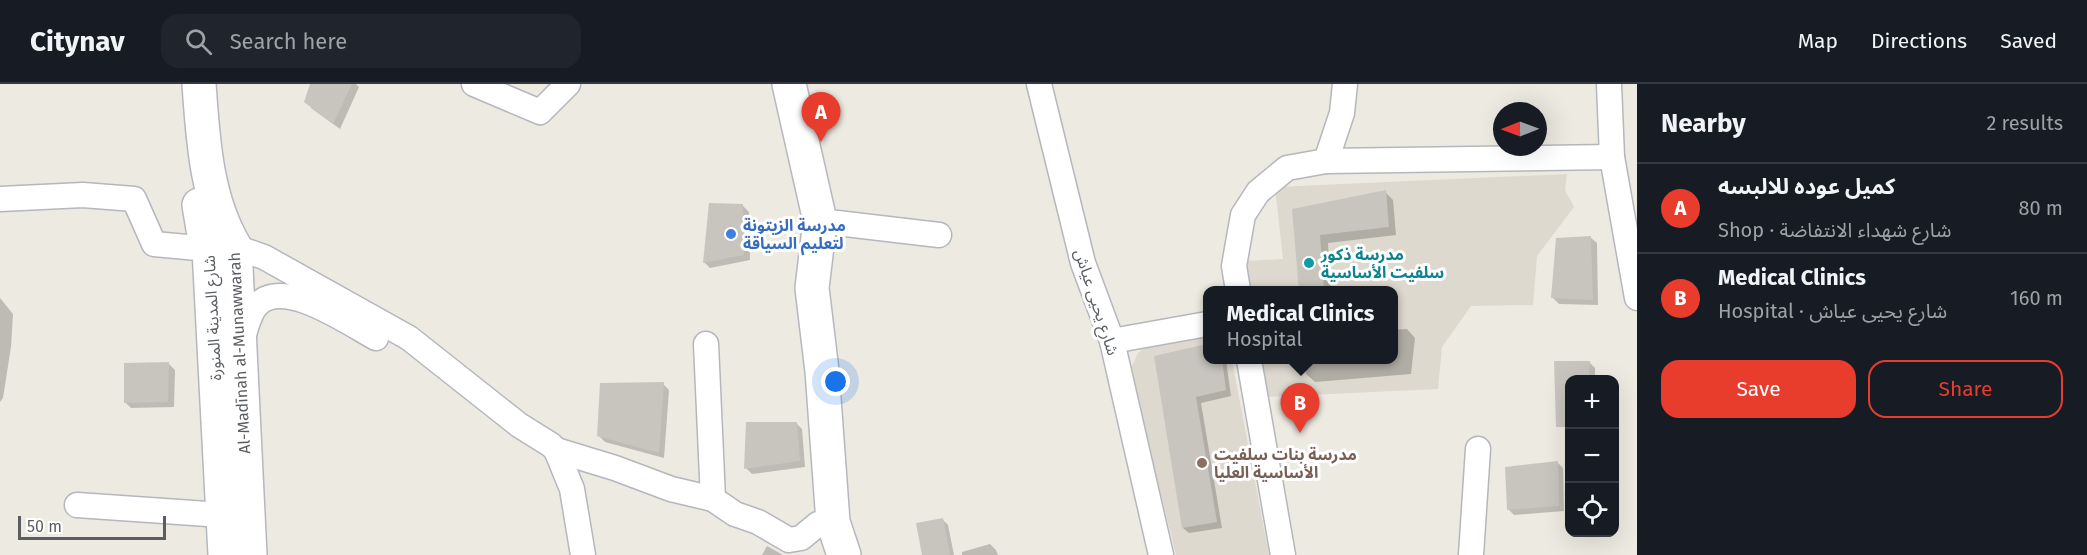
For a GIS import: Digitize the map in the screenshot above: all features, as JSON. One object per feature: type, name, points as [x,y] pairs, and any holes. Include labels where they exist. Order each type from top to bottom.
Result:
[{"type":"main road","name":"شارع المدينة المنورة","points":[[183,84],[190,153],[203,229],[222,248],[222,515],[225,555]]},
{"type":"main road","name":"Al-Madīnah al-Munawwarah","points":[[199,84],[206,159],[217,210],[240,349],[250,555]]},
{"type":"main road","points":[[789,84],[819,221],[812,288],[822,371],[833,522],[844,555]]},
{"type":"street","points":[[474,84],[540,112],[568,84]]},
{"type":"street","name":"شارع يحيى عياش","points":[[1039,84],[1083,263],[1112,341],[1161,555]]},
{"type":"street","points":[[1326,162],[1342,113],[1345,84]]},
{"type":"street","points":[[1609,84],[1612,157],[1637,298]]},
{"type":"street","points":[[1237,286],[1234,266],[1243,215],[1258,192],[1287,168],[1326,162],[1612,157]]},
{"type":"street","points":[[0,199],[83,195],[134,199],[154,244],[222,248],[264,257],[409,338],[551,453],[572,489],[584,555]]},
{"type":"street","points":[[819,221],[939,235]]},
{"type":"street","points":[[240,349],[255,305],[268,296],[285,294],[304,300],[400,351],[551,453],[615,468],[671,489],[713,499],[735,514],[758,522],[789,540],[801,538],[818,524],[833,522]]},
{"type":"street","points":[[1112,341],[1203,325]]},
{"type":"street","points":[[706,344],[713,499]]},
{"type":"street","points":[[1250,364],[1283,555]]},
{"type":"street","points":[[1471,555],[1478,449]]},
{"type":"street","points":[[551,453],[574,555]]},
{"type":"street","points":[[572,489],[577,471],[594,463]]},
{"type":"street","points":[[77,506],[222,515]]},
{"type":"shaded area","points":[[1567,174],[1565,190],[1574,207],[1537,256],[1533,305],[1471,306],[1442,347],[1438,389],[1265,397],[1259,364],[1398,364],[1398,286],[1243,286],[1245,261],[1283,259],[1275,187]]},
{"type":"shaded area","name":"مدرسة بنات سلفيت الأساسية العليا","points":[[1203,337],[1203,364],[1233,364],[1269,555],[1176,555],[1130,370],[1138,353],[1150,344]]},
{"type":"building","points":[[310,84],[352,84],[333,124],[304,102]]},
{"type":"building","name":"مدرسة ذكور سلفيت الأساسية","points":[[1386,190],[1389,227],[1320,235],[1324,286],[1299,286],[1292,209]]},
{"type":"building","points":[[709,203],[743,204],[744,255],[703,263]]},
{"type":"building","points":[[1591,236],[1593,300],[1551,298],[1556,238]]},
{"type":"building","name":"مدرسة بنات سلفيت الأساسية العليا","points":[[1203,345],[1203,364],[1223,364],[1226,390],[1196,397],[1217,522],[1182,528],[1154,356]]},
{"type":"building","points":[[1554,361],[1590,361],[1589,375],[1565,375],[1565,427],[1556,427]]},
{"type":"building","points":[[169,362],[168,402],[124,403],[124,363]]},
{"type":"building","points":[[664,382],[659,453],[597,436],[600,383]]},
{"type":"building","points":[[746,422],[797,422],[800,461],[744,469]]},
{"type":"building","points":[[1558,461],[1559,506],[1507,510],[1505,467]]},
{"type":"building","points":[[943,518],[950,555],[922,555],[916,523]]},
{"type":"place","name":"كميل عوده للالبسه","points":[[821,142]]},
{"type":"place","name":"مدرسة الزيتونة لتعليم السياقة","points":[[731,234]]},
{"type":"place","name":"مدرسة ذكور سلفيت الأساسية","points":[[1309,263]]},
{"type":"place","name":"Medical Clinics","points":[[1300,433]]},
{"type":"place","name":"مدرسة بنات سلفيت الأساسية العليا","points":[[1202,463]]}]
